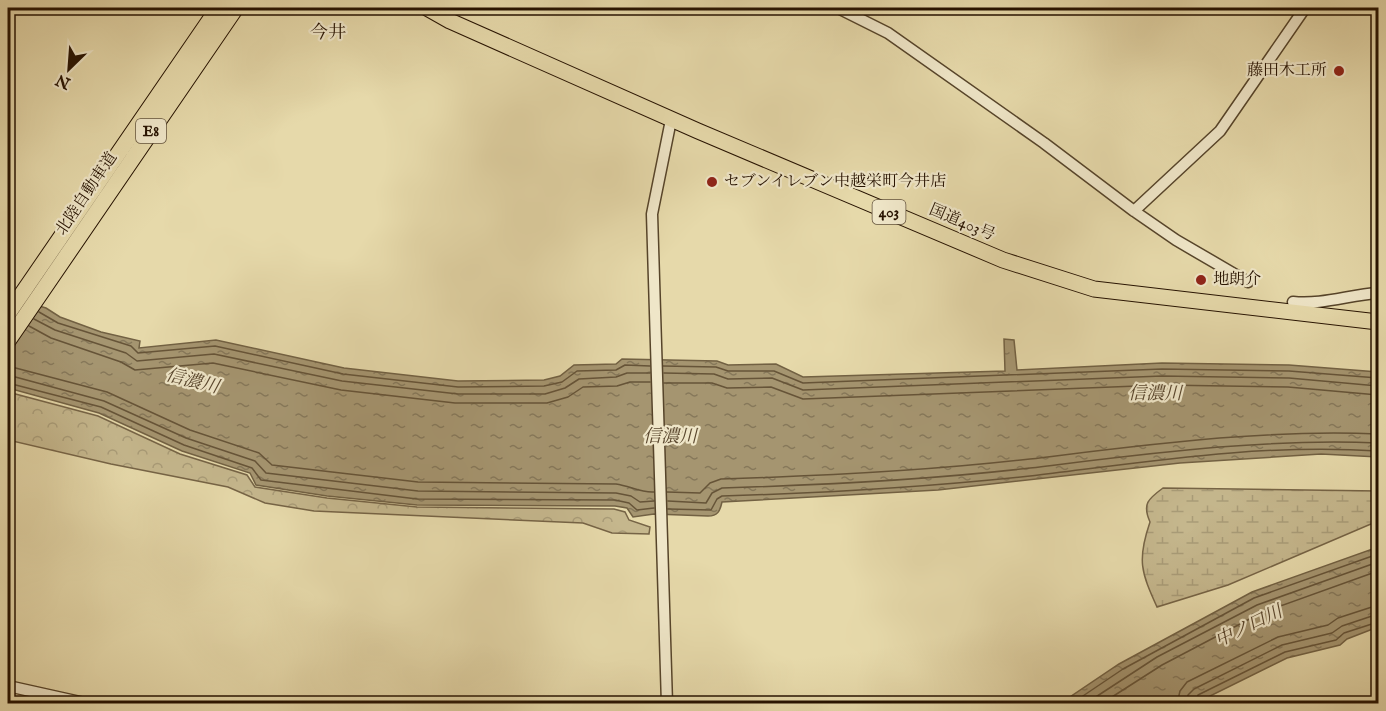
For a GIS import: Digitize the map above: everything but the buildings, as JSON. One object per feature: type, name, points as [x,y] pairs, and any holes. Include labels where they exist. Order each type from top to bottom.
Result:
[{"type":"highway","name":"北陸自動車道","points":[[8,314],[49,250],[218,8]]},
{"type":"highway","name":"北陸自動車道","points":[[8,341],[236,8]]},
{"type":"highway","name":"国道403号","points":[[427,8],[450,21],[671,120],[975,249],[1094,289],[1378,320]]},
{"type":"street","points":[[838,8],[888,33],[1044,143],[1134,211],[1176,240],[1248,282]]},
{"type":"street","points":[[1134,211],[1220,130],[1305,8]]},
{"type":"street","points":[[667,704],[652,214],[671,120]]},
{"type":"street","points":[[1293,302],[1313,304],[1354,295],[1378,293]]},
{"type":"street","points":[[8,686],[89,704]]},
{"type":"green space","points":[[8,392],[98,416],[180,454],[247,475],[255,487],[327,498],[417,507],[614,509],[625,512],[629,520],[650,527],[649,534],[612,533],[583,523],[314,511],[265,503],[228,487],[111,464],[8,440]]},
{"type":"green space","points":[[1163,488],[1378,491],[1378,521],[1228,585],[1157,607],[1144,575],[1142,556],[1150,522],[1147,511],[1148,502]]},
{"type":"water","name":"信濃川","points":[[8,297],[46,308],[60,317],[101,332],[140,341],[139,348],[216,340],[344,368],[458,381],[544,380],[560,376],[574,365],[616,364],[622,359],[717,361],[728,365],[776,364],[803,377],[1005,371],[1004,339],[1014,340],[1017,370],[1162,363],[1289,365],[1378,372],[1378,457],[1321,454],[1180,463],[938,490],[722,502],[718,512],[708,516],[654,514],[633,517],[627,508],[615,506],[417,505],[327,496],[256,485],[250,473],[182,451],[99,413],[8,388]]},
{"type":"water","name":"中ノ口川","points":[[1378,547],[1378,627],[1347,639],[1340,645],[1287,658],[1196,703],[1061,703],[1119,664],[1252,592]]},
{"type":"place","name":"藤田木工所","points":[[1339,71]]},
{"type":"place","name":"セブンイレブン中越栄町今井店","points":[[712,182]]},
{"type":"place","name":"地朗介","points":[[1201,280]]},
{"type":"district","name":"今井","points":[[328,33]]}]
